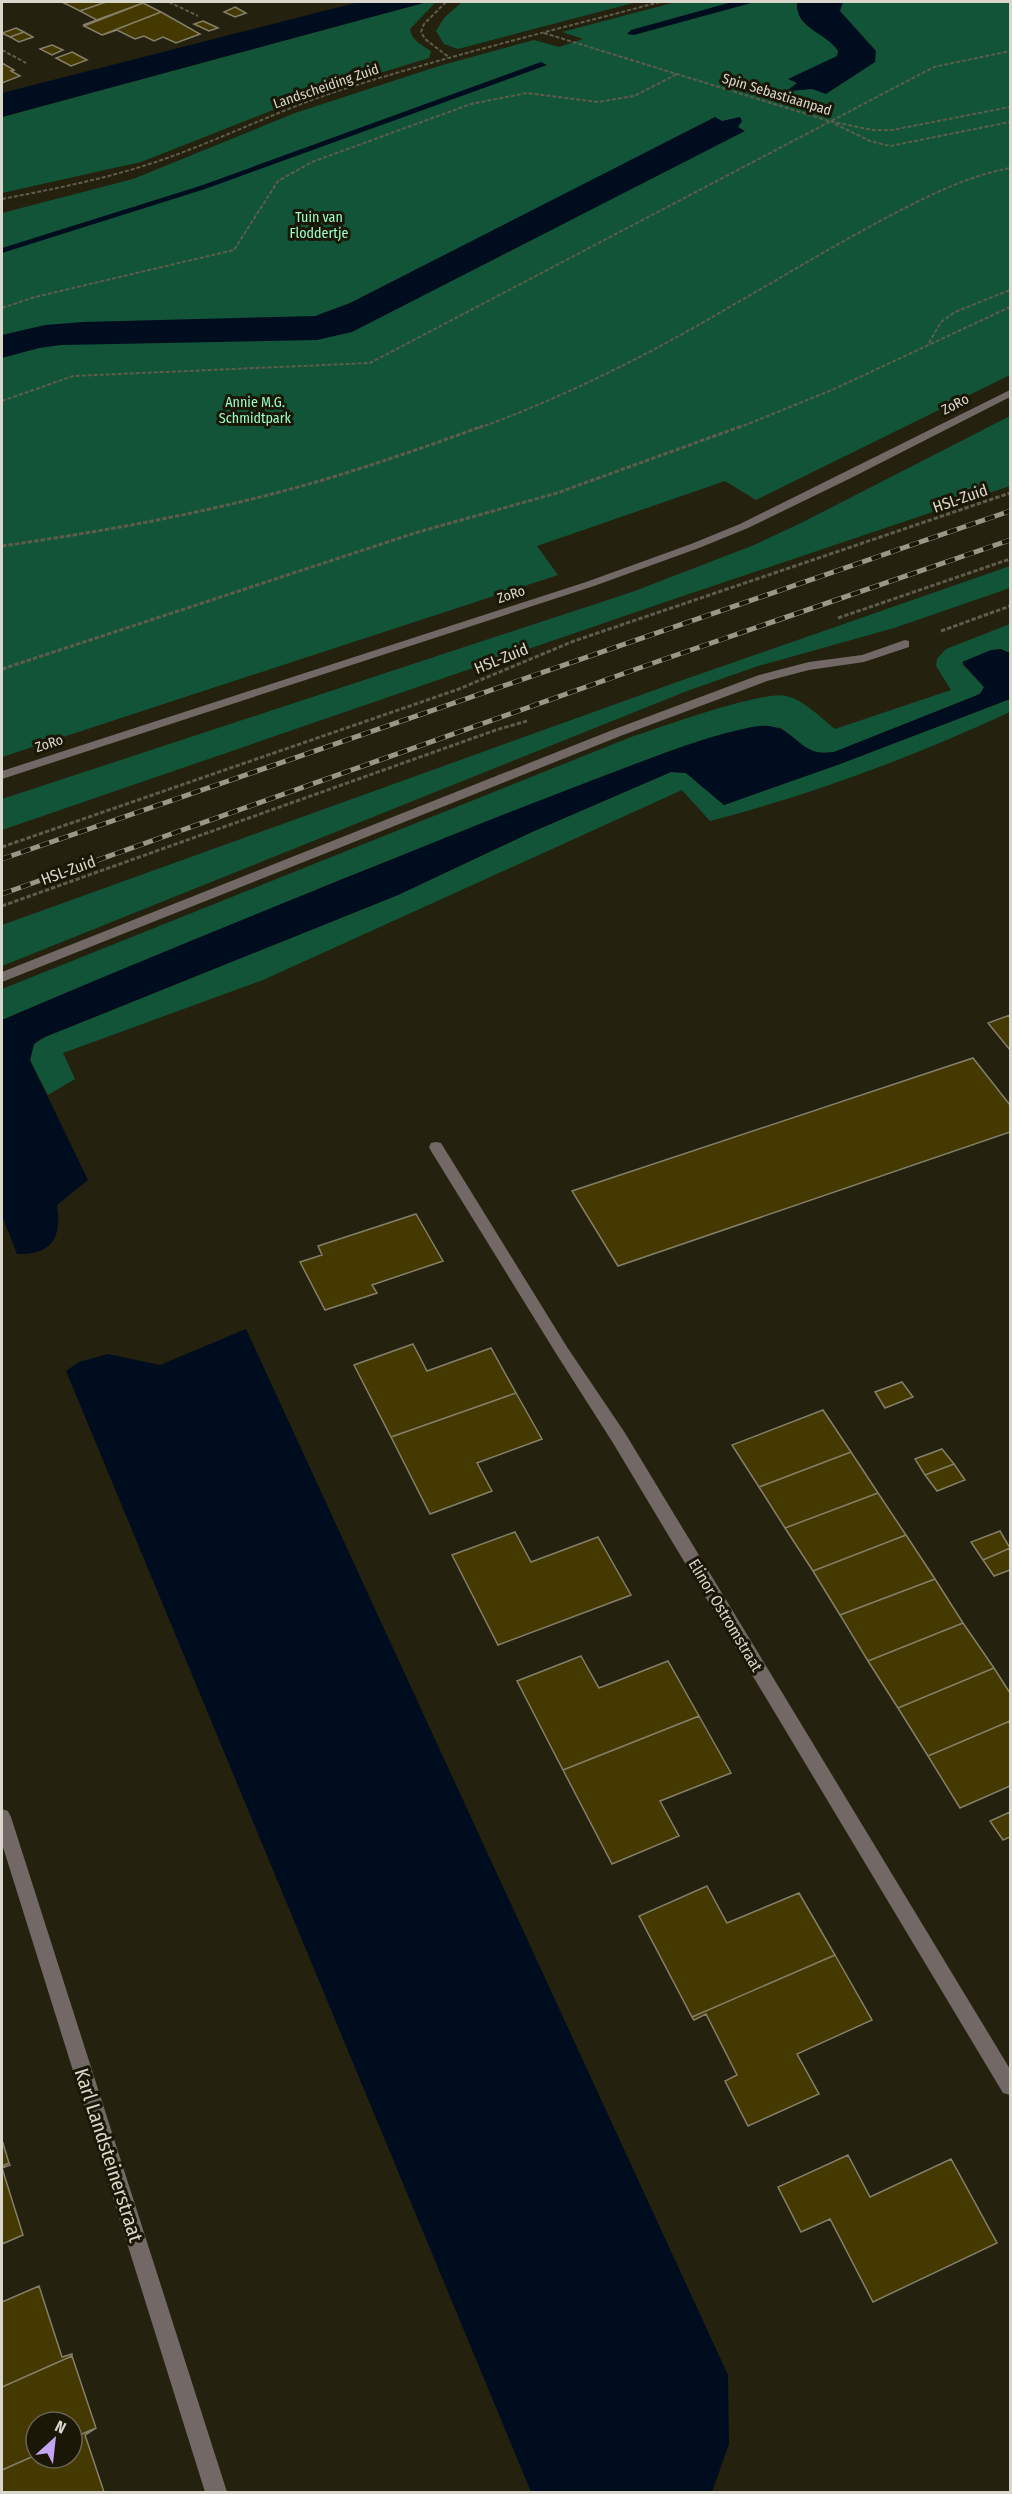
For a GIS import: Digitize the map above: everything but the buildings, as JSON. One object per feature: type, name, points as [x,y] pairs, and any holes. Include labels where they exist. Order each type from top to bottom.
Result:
[{"type":"street","name":"ZoRo","points":[[2,775],[674,555],[782,508],[1011,393]]},
{"type":"street","points":[[2,977],[619,732],[763,678],[809,666],[864,658],[905,644]]},
{"type":"street","name":"Elinor Ostromstraat","points":[[436,1147],[625,1448],[1011,2086]]},
{"type":"street","name":"Karl Landsteinerstraat","points":[[2,1817],[216,2493]]},
{"type":"path","points":[[169,2],[198,16]]},
{"type":"path","points":[[446,2],[424,24],[421,32],[425,39],[450,58]]},
{"type":"path","name":"Landscheiding Zuid","points":[[2,199],[81,183],[160,160],[342,90],[543,32],[660,2]]},
{"type":"path","name":"Spin Sebastiaanpad","points":[[543,32],[829,121],[872,130],[892,130],[1011,108]]},
{"type":"path","points":[[2,50],[26,63]]},
{"type":"path","points":[[2,401],[73,376],[370,363],[934,67],[1011,51]]},
{"type":"path","points":[[2,308],[34,297],[234,250],[278,181],[312,162],[471,104],[527,93],[597,102],[607,101],[634,96],[676,74]]},
{"type":"path","points":[[829,121],[870,141],[890,146],[1011,122]]},
{"type":"path","points":[[2,546],[142,524],[238,504],[302,487],[466,433],[573,388],[697,327],[837,243],[944,188],[980,174],[1011,168]]},
{"type":"path","points":[[928,344],[941,322],[955,312],[1011,290]]},
{"type":"path","points":[[2,669],[416,533],[557,493],[740,427],[832,390],[1011,307]]},
{"type":"path","name":"HSL-Zuid","points":[[2,847],[459,689],[574,641],[1011,493]]},
{"type":"path","points":[[905,644],[1011,606]]},
{"type":"path","name":"HSL-Zuid","points":[[2,906],[496,730],[530,720]]},
{"type":"green space","points":[[427,2],[435,3],[410,29],[415,39],[431,51],[429,58],[324,90],[141,162],[2,193],[2,117]]},
{"type":"green space","points":[[462,2],[637,2],[458,49],[444,44],[436,31],[444,18]]},
{"type":"green space","name":"Annie M.G. Schmidtpark","points":[[676,2],[1010,2],[1010,375],[756,500],[725,481],[537,546],[558,575],[2,757],[2,213],[133,179],[295,113],[439,66],[534,40],[559,47],[583,39],[562,32]]},
{"type":"green space","points":[[1010,416],[1010,486],[2,830],[2,799],[632,592],[754,545]]},
{"type":"green space","points":[[1010,566],[1010,588],[894,628],[758,666],[687,691],[2,966],[2,925],[677,682]]},
{"type":"green space","points":[[1010,624],[1010,653],[991,650],[962,664],[984,687],[983,691],[976,696],[834,752],[810,751],[781,728],[752,727],[663,754],[342,879],[2,1020],[2,989],[631,737],[734,704],[774,696],[786,696],[799,701],[835,729],[951,690],[936,666],[937,659],[946,649]]},
{"type":"green space","points":[[1010,699],[1010,712],[937,744],[825,787],[710,821],[682,790],[263,980],[63,1053],[75,1079],[48,1095],[30,1060],[34,1044],[47,1036],[398,895],[532,832],[671,772],[686,773],[724,805],[840,764]]},
{"type":"water","points":[[359,2],[427,2],[2,117],[2,93]]},
{"type":"water","points":[[732,2],[755,2],[634,35],[627,34],[631,30]]},
{"type":"water","points":[[797,2],[843,2],[840,11],[876,51],[875,62],[826,94],[812,89],[790,91],[789,89],[797,83],[788,79],[837,56],[838,51],[806,24],[798,11]]},
{"type":"water","points":[[541,62],[547,65],[205,189],[2,253],[2,248],[200,186]]},
{"type":"water","points":[[715,117],[722,121],[740,117],[742,121],[738,127],[745,131],[352,332],[317,340],[61,345],[39,348],[2,358],[2,335],[45,325],[315,316],[350,303]]},
{"type":"water","points":[[1001,649],[1010,653],[1010,699],[840,764],[724,805],[686,773],[671,772],[532,832],[398,895],[40,1039],[34,1044],[30,1060],[88,1180],[57,1205],[58,1227],[52,1242],[39,1251],[17,1254],[2,1216],[2,1020],[467,829],[705,739],[736,730],[767,726],[778,728],[811,750],[821,753],[834,752],[980,694],[984,687],[962,662],[991,650]]},
{"type":"water","points":[[246,1329],[728,2375],[729,2444],[712,2492],[531,2492],[66,1371],[79,1362],[108,1354],[160,1365]]},
{"type":"railway","points":[[2,859],[1010,511]]},
{"type":"railway","points":[[2,894],[659,661],[1010,540]]},
{"type":"park label","name":"Tuin van Floddertje","points":[[319,226]]}]
